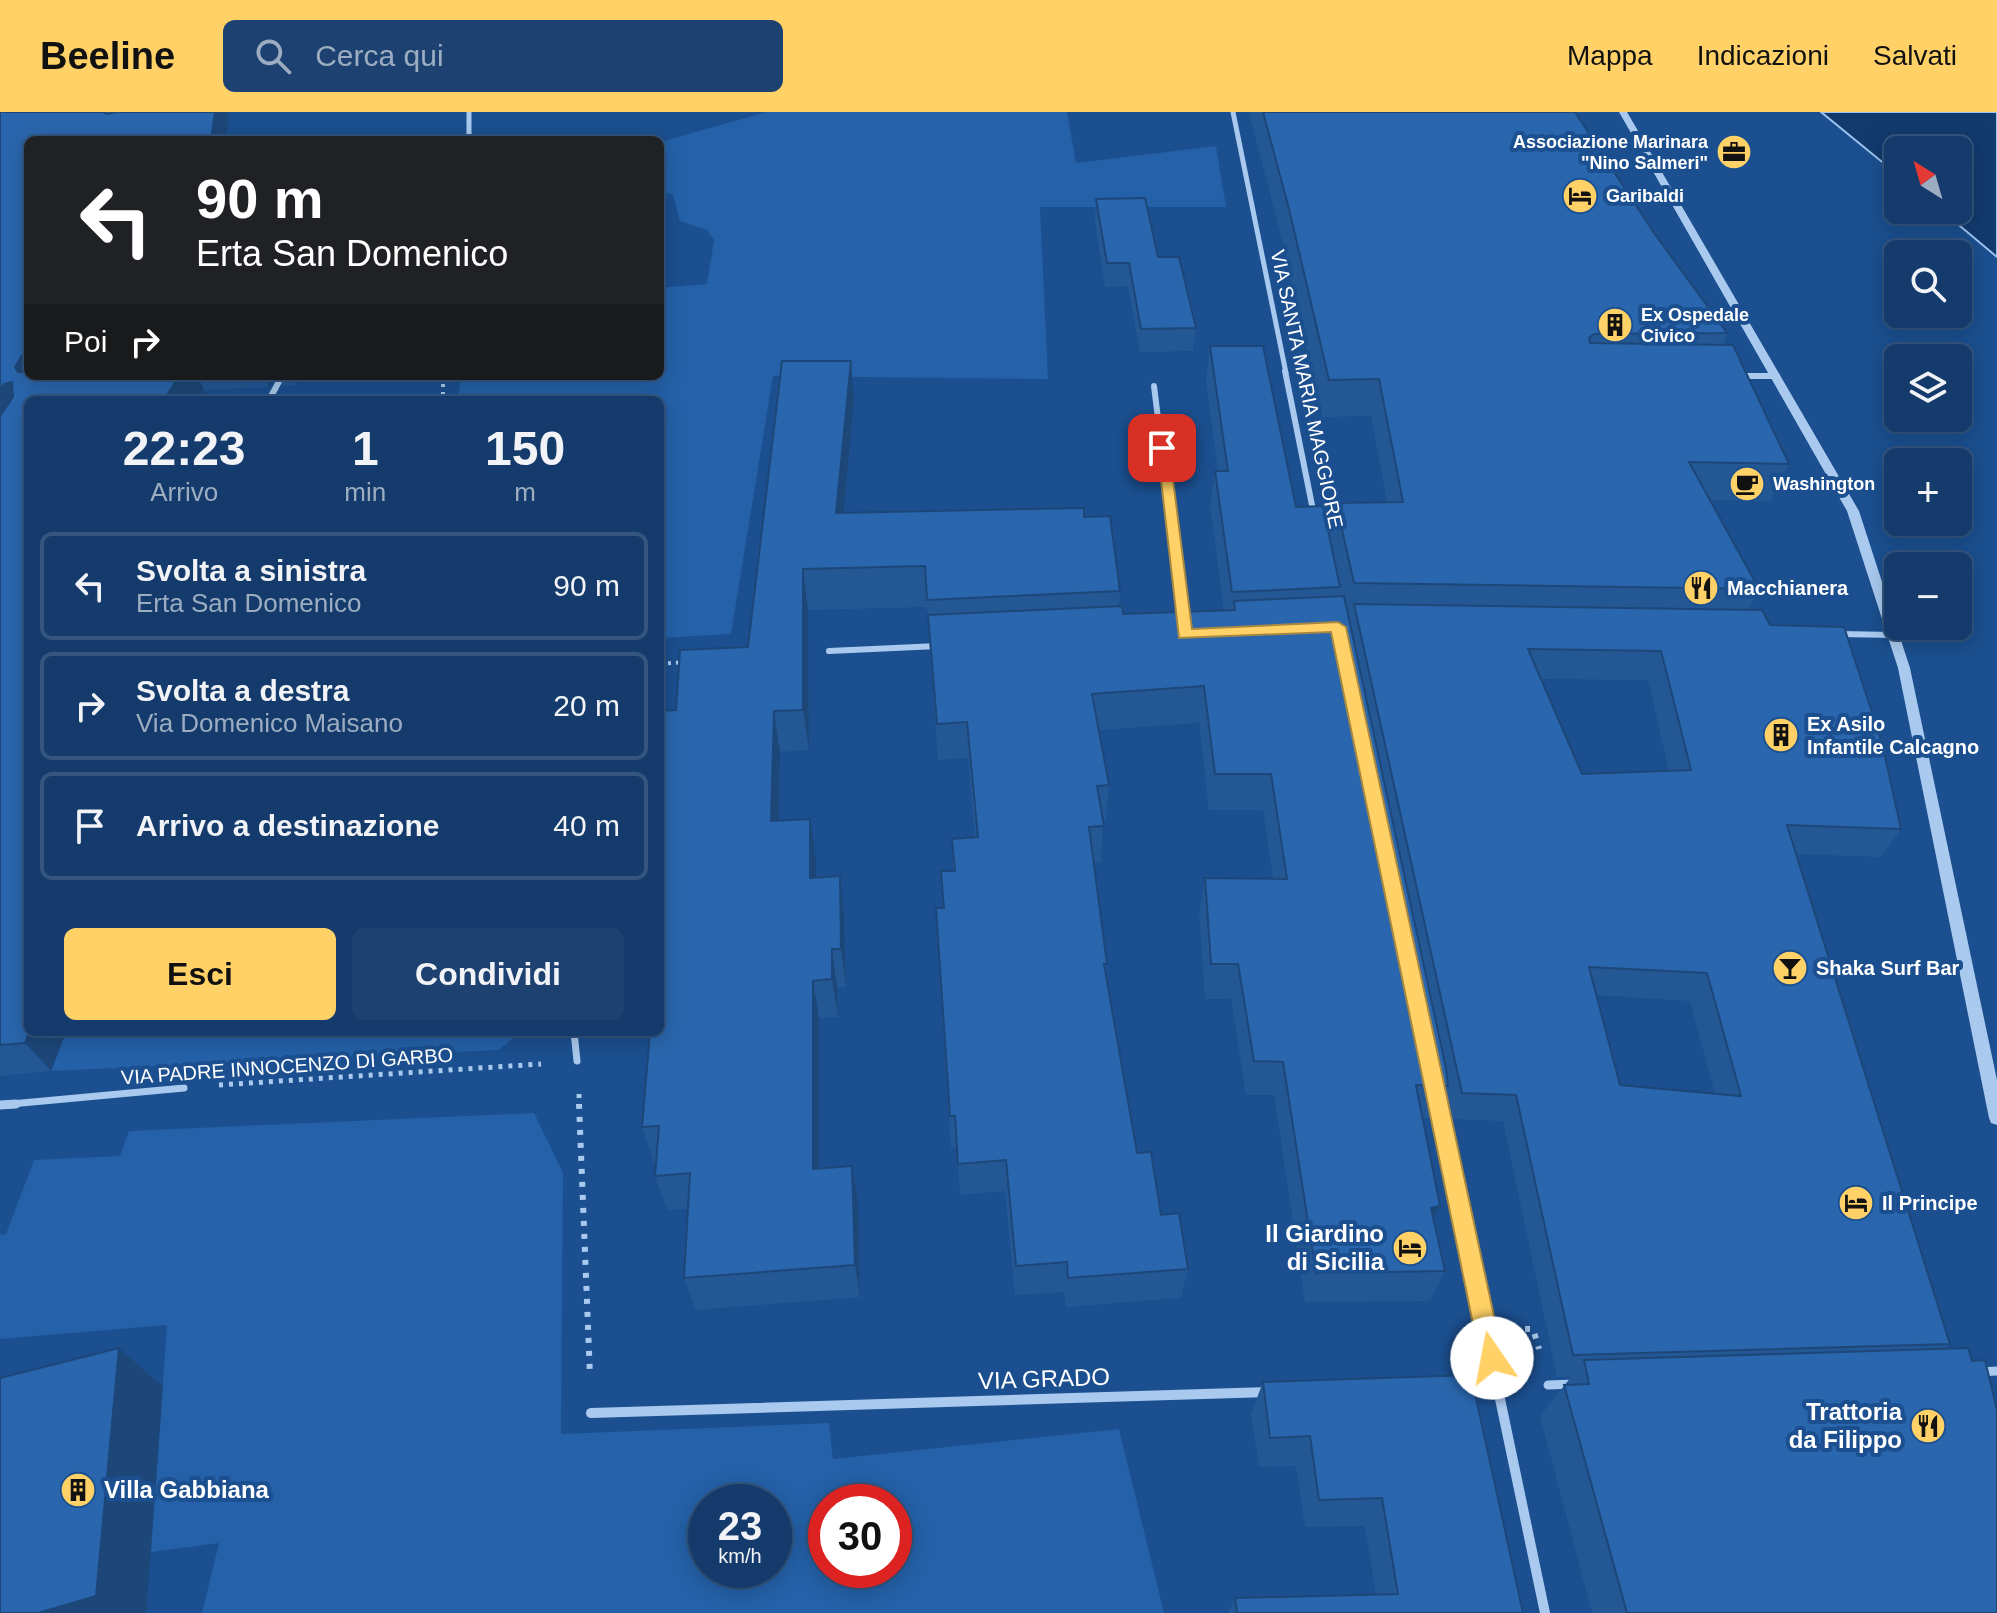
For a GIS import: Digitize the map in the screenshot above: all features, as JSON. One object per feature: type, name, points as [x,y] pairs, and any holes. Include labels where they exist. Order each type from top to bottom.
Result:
[{"type":"street","points":[[469,112],[469,136]]},
{"type":"street","name":"VIA SANTA MARIA MAGGIORE","points":[[1233,112],[1318,533]]},
{"type":"street","points":[[1623,112],[1853,511],[1884,605]]},
{"type":"street","points":[[1732,376],[1777,376]]},
{"type":"street","points":[[1154,386],[1185,634]]},
{"type":"street","points":[[1831,634],[1884,635]]},
{"type":"street","points":[[1895,640],[1997,1118]]},
{"type":"street","points":[[829,651],[953,645]]},
{"type":"street","points":[[574,1036],[577,1061]]},
{"type":"street","name":"VIA PADRE INNOCENZO DI GARBO","points":[[0,1105],[184,1088]]},
{"type":"street","points":[[1437,1096],[1545,1613]]},
{"type":"street","points":[[1966,1372],[1997,1371]]},
{"type":"street","points":[[1548,1385],[1594,1384]]},
{"type":"street","points":[[1450,1387],[1497,1386]]},
{"type":"street","name":"VIA GRADO","points":[[591,1413],[1275,1392]]},
{"type":"path","points":[[664,664],[691,662]]},
{"type":"path","points":[[577,1061],[591,1413]]},
{"type":"path","name":"VIA PADRE INNOCENZO DI GARBO","points":[[184,1088],[577,1061]]},
{"type":"shaded area","points":[[767,112],[1067,112],[1076,163],[1216,146],[1226,207],[1040,207],[1048,379],[773,376],[731,634],[664,638],[664,396],[458,396],[460,380],[664,380],[664,288],[707,284],[714,240],[707,230],[680,221],[673,195],[664,192],[664,141]]},
{"type":"shaded area","points":[[1821,112],[1997,112],[1997,257],[1958,224],[1972,224],[1972,136],[1884,136],[1884,164]]},
{"type":"shaded area","points":[[64,1036],[515,1036],[499,1050],[51,1071]]},
{"type":"shaded area","points":[[534,1113],[563,1173],[561,1434],[829,1423],[833,1459],[1119,1429],[1164,1613],[202,1613],[219,1543],[151,1552],[167,1325],[0,1339],[0,1235],[6,1234],[34,1160],[120,1156],[129,1131]]},
{"type":"building","points":[[0,112],[215,112],[212,136],[24,136],[24,352],[15,367],[18,372],[24,372],[24,380],[176,380],[166,396],[24,396],[24,1036],[28,1036],[25,1043],[0,1045],[0,416],[13,397],[12,382],[4,384],[0,390]]},
{"type":"building","points":[[1263,112],[1575,112],[1654,233],[1727,333],[1594,334],[1589,338],[1590,343],[1733,345],[1789,464],[1689,462],[1759,589],[1354,583],[1336,503],[1403,502],[1379,379],[1329,380]]},
{"type":"building","points":[[1145,198],[1158,257],[1179,257],[1196,328],[1141,329],[1129,263],[1107,263],[1096,199]]},
{"type":"building","points":[[1210,346],[1263,346],[1296,507],[1323,506],[1340,587],[1232,592],[1215,471],[1228,471]]},
{"type":"building","points":[[782,361],[851,361],[836,513],[1084,508],[1084,517],[1110,516],[1120,591],[927,600],[925,566],[803,569],[803,710],[774,711],[771,821],[810,819],[810,878],[840,876],[841,949],[832,949],[832,979],[813,981],[813,1169],[852,1166],[855,1265],[684,1278],[690,1173],[655,1176],[659,1126],[642,1127],[650,1036],[664,1036],[664,711],[676,710],[680,650],[748,647]]},
{"type":"building","points":[[1344,596],[1446,1068],[1448,1086],[1416,1085],[1440,1206],[1431,1208],[1445,1271],[1316,1273],[1283,1062],[1254,1061],[1238,964],[1211,964],[1205,878],[1287,879],[1271,774],[1215,774],[1204,686],[1092,694],[1109,785],[1097,786],[1104,826],[1089,827],[1107,964],[1104,964],[1137,1153],[1151,1152],[1161,1215],[1179,1213],[1188,1269],[1068,1278],[1067,1262],[1016,1266],[1006,1160],[958,1164],[955,1116],[950,1116],[936,908],[944,908],[941,871],[955,871],[952,839],[978,837],[967,722],[937,724],[928,615],[1122,606],[1123,614],[1235,610],[1234,601]]},
{"type":"building","points":[[1354,604],[1762,610],[1770,625],[1844,627],[1882,743],[1901,829],[1787,825],[1950,1344],[1573,1355],[1516,1095],[1462,1093]],"holes":[[[1528,649],[1661,651],[1691,770],[1582,774]],[[1589,967],[1707,973],[1741,1096],[1620,1085]]]},
{"type":"building","name":"Villa Gabbiana","points":[[119,1348],[96,1596],[38,1613],[0,1613],[0,1378]]},
{"type":"building","points":[[1968,1348],[1972,1361],[1985,1360],[1997,1410],[1997,1613],[1627,1613],[1564,1385],[1589,1384],[1584,1360]]},
{"type":"building","points":[[1471,1375],[1523,1613],[1237,1613],[1235,1598],[1398,1594],[1382,1498],[1319,1500],[1310,1436],[1270,1438],[1263,1382]]},
{"type":"place","name":"Associazione Marinara \"Nino Salmeri\"","points":[[1734,152]]},
{"type":"place","name":"Garibaldi","points":[[1580,196]]},
{"type":"place","name":"Ex Ospedale Civico","points":[[1615,325]]},
{"type":"place","name":"Washington","points":[[1747,484]]},
{"type":"place","name":"Macchianera","points":[[1701,588]]},
{"type":"place","name":"Ex Asilo Infantile Calcagno","points":[[1781,735]]},
{"type":"place","name":"Shaka Surf Bar","points":[[1790,968]]},
{"type":"place","name":"Il Principe","points":[[1856,1203]]},
{"type":"place","name":"Il Giardino di Sicilia","points":[[1410,1248]]},
{"type":"place","name":"Trattoria da Filippo","points":[[1928,1426]]},
{"type":"place","name":"Villa Gabbiana","points":[[78,1490]]},
{"type":"route","points":[[1162,448],[1185,634],[1338,627],[1492,1358]]}]
